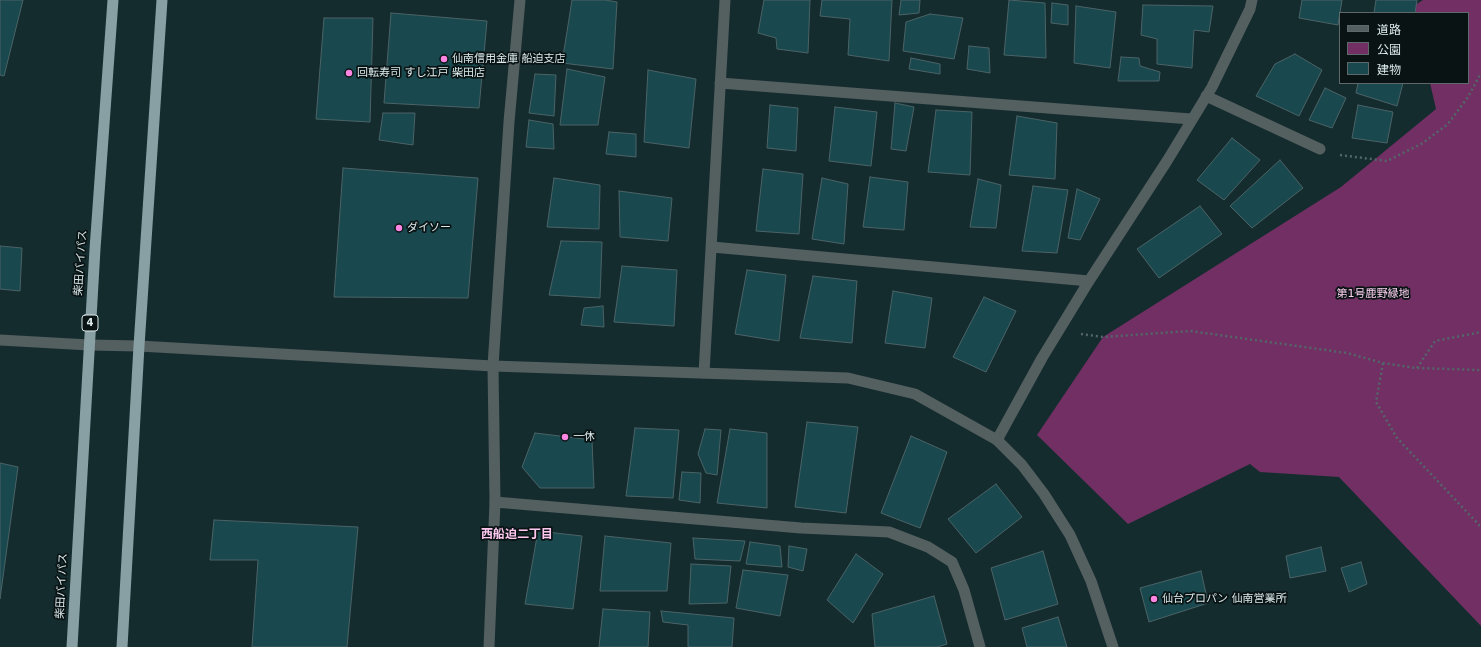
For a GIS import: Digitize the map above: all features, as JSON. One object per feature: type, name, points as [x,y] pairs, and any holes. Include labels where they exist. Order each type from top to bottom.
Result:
[{"type":"highway","name":"柴田バイパス","points":[[72,647],[95,242],[113,0]]},
{"type":"highway","points":[[122,647],[139,346],[162,0]]},
{"type":"street","points":[[489,647],[494,502],[493,366],[509,122],[520,0]]},
{"type":"street","points":[[704,373],[725,0]]},
{"type":"street","points":[[997,440],[1058,331],[1167,161],[1191,119],[1212,87],[1250,9],[1252,0]]},
{"type":"street","points":[[720,83],[1191,119]]},
{"type":"street","points":[[1206,96],[1320,149]]},
{"type":"street","points":[[712,247],[1089,281]]},
{"type":"street","points":[[0,340],[139,346],[493,366],[848,378],[915,394],[997,440],[1022,465],[1044,494],[1070,535],[1091,581],[1113,647]]},
{"type":"street","points":[[494,502],[801,528],[889,532],[928,547],[952,562],[964,590],[980,647]]},
{"type":"path","points":[[1320,149],[1346,156],[1387,161],[1423,143],[1448,124],[1468,96],[1481,73]]},
{"type":"path","points":[[1058,331],[1103,337],[1190,330],[1347,353],[1383,364],[1416,368],[1481,370]]},
{"type":"path","points":[[1416,368],[1435,341],[1481,332]]},
{"type":"path","points":[[1383,364],[1376,402],[1397,438],[1481,527]]},
{"type":"green space","name":"第1号鹿野緑地","points":[[1423,0],[1481,0],[1481,626],[1339,477],[1260,472],[1250,464],[1128,524],[1037,435],[1103,337],[1341,187],[1436,109],[1430,84],[1469,84],[1469,12],[1413,12],[1412,7]]},
{"type":"building","points":[[0,0],[23,0],[4,76],[0,75]]},
{"type":"building","points":[[572,0],[605,0],[617,2],[613,69],[562,63]]},
{"type":"building","points":[[764,0],[810,0],[808,53],[777,49],[776,38],[758,33]]},
{"type":"building","points":[[822,0],[892,0],[889,61],[848,55],[850,19],[820,16]]},
{"type":"building","points":[[901,0],[920,0],[919,13],[899,15]]},
{"type":"building","points":[[1009,0],[1045,3],[1046,58],[1004,55]]},
{"type":"building","points":[[1302,0],[1342,0],[1338,25],[1299,18]]},
{"type":"building","points":[[1376,0],[1417,0],[1415,12],[1374,12]]},
{"type":"building","points":[[1052,3],[1068,5],[1068,25],[1051,23]]},
{"type":"building","points":[[1143,5],[1213,6],[1209,32],[1194,30],[1192,68],[1157,64],[1157,39],[1141,35]]},
{"type":"building","points":[[1076,6],[1116,12],[1110,68],[1074,63]]},
{"type":"building","points":[[391,13],[487,21],[479,108],[384,103]]},
{"type":"building","points":[[930,14],[963,18],[954,59],[903,51],[906,22]]},
{"type":"building","points":[[324,18],[373,18],[370,122],[316,119]]},
{"type":"building","points":[[969,46],[989,48],[990,73],[967,69]]},
{"type":"building","points":[[1295,54],[1322,70],[1299,116],[1256,96],[1275,64]]},
{"type":"building","points":[[1121,57],[1139,58],[1140,66],[1160,72],[1159,81],[1118,81]]},
{"type":"building","points":[[911,58],[940,64],[940,74],[909,69]]},
{"type":"building","points":[[567,69],[605,77],[598,125],[560,125]]},
{"type":"building","points":[[648,70],[696,79],[689,148],[644,142]]},
{"type":"building","points":[[535,74],[556,75],[554,116],[529,113]]},
{"type":"building","points":[[1358,84],[1403,84],[1397,106],[1356,93]]},
{"type":"building","points":[[1325,88],[1346,98],[1332,128],[1309,120]]},
{"type":"building","points":[[895,103],[914,107],[906,151],[891,149]]},
{"type":"building","points":[[770,105],[798,108],[796,151],[767,148]]},
{"type":"building","points":[[1358,105],[1393,112],[1387,143],[1352,138]]},
{"type":"building","points":[[835,107],[877,112],[871,166],[829,161]]},
{"type":"building","points":[[936,110],[972,112],[970,175],[928,172]]},
{"type":"building","points":[[383,113],[415,113],[413,145],[379,140]]},
{"type":"building","points":[[1017,116],[1057,123],[1055,179],[1009,175]]},
{"type":"building","points":[[529,120],[553,124],[554,149],[526,147]]},
{"type":"building","points":[[609,132],[636,134],[636,157],[606,154]]},
{"type":"building","points":[[1232,138],[1260,160],[1224,200],[1197,180]]},
{"type":"building","points":[[1280,160],[1303,188],[1252,228],[1230,206]]},
{"type":"building","points":[[343,168],[478,178],[468,298],[334,297]]},
{"type":"building","points":[[763,169],[803,174],[799,234],[756,231]]},
{"type":"building","points":[[870,177],[908,182],[904,230],[863,227]]},
{"type":"building","points":[[554,178],[600,185],[599,229],[547,227]]},
{"type":"building","points":[[822,178],[848,184],[844,244],[812,239]]},
{"type":"building","points":[[978,179],[1001,185],[996,228],[970,227]]},
{"type":"building","points":[[1033,186],[1068,190],[1057,253],[1022,251]]},
{"type":"building","points":[[1077,189],[1100,199],[1080,240],[1068,238]]},
{"type":"building","points":[[619,191],[672,198],[668,241],[620,237]]},
{"type":"building","points":[[1200,206],[1222,234],[1159,278],[1137,249]]},
{"type":"building","points":[[561,241],[602,242],[600,298],[549,295]]},
{"type":"building","points":[[0,246],[22,248],[20,291],[0,289]]},
{"type":"building","points":[[622,266],[677,270],[674,326],[614,322]]},
{"type":"building","points":[[747,270],[786,275],[779,341],[735,334]]},
{"type":"building","points":[[813,276],[857,281],[852,343],[800,338]]},
{"type":"building","points":[[893,291],[932,298],[925,348],[885,343]]},
{"type":"building","points":[[984,297],[1016,311],[986,372],[953,357]]},
{"type":"building","points":[[603,306],[604,327],[581,325],[584,308]]},
{"type":"building","points":[[807,422],[858,427],[846,513],[795,507]]},
{"type":"building","points":[[635,428],[679,430],[673,498],[626,496]]},
{"type":"building","points":[[705,429],[721,430],[717,475],[706,473],[698,454]]},
{"type":"building","points":[[730,429],[767,433],[767,508],[717,503]]},
{"type":"building","points":[[535,433],[592,440],[594,488],[540,488],[522,467]]},
{"type":"building","points":[[911,436],[947,452],[920,528],[881,513]]},
{"type":"building","points":[[0,463],[18,467],[0,599]]},
{"type":"building","points":[[682,472],[701,473],[700,503],[679,500]]},
{"type":"building","points":[[996,484],[1022,517],[976,553],[948,519]]},
{"type":"building","points":[[214,520],[358,527],[347,647],[252,647],[258,560],[210,560]]},
{"type":"building","points":[[538,531],[582,536],[573,609],[525,604]]},
{"type":"building","points":[[605,536],[671,543],[667,591],[600,591]]},
{"type":"building","points":[[693,538],[745,541],[740,561],[695,559]]},
{"type":"building","points":[[750,542],[780,546],[782,567],[746,564]]},
{"type":"building","points":[[789,546],[807,549],[803,571],[788,567]]},
{"type":"building","points":[[1321,547],[1326,571],[1290,578],[1286,556]]},
{"type":"building","points":[[1043,551],[1058,604],[1005,620],[991,568]]},
{"type":"building","points":[[856,554],[883,574],[853,623],[827,600]]},
{"type":"building","points":[[1361,562],[1367,584],[1349,592],[1341,568]]},
{"type":"building","points":[[691,564],[731,566],[727,603],[689,604]]},
{"type":"building","points":[[743,570],[788,575],[780,616],[736,608]]},
{"type":"building","points":[[1201,571],[1208,603],[1149,622],[1140,588]]},
{"type":"building","points":[[934,596],[947,644],[937,647],[875,647],[872,614]]},
{"type":"building","points":[[603,609],[650,612],[648,647],[599,647]]},
{"type":"building","points":[[661,611],[734,618],[732,647],[688,647],[688,625],[663,622]]},
{"type":"building","points":[[1058,617],[1067,647],[1027,647],[1022,628]]},
{"type":"place","name":"仙南信用金庫 船迫支店","points":[[444,59]]},
{"type":"place","name":"回転寿司 すし江戸 柴田店","points":[[349,73]]},
{"type":"place","name":"ダイソー","points":[[399,228]]},
{"type":"place","name":"一休","points":[[565,437]]},
{"type":"place","name":"仙台プロパン 仙南営業所","points":[[1154,599]]},
{"type":"district","name":"西船迫二丁目","points":[[517,535]]}]
